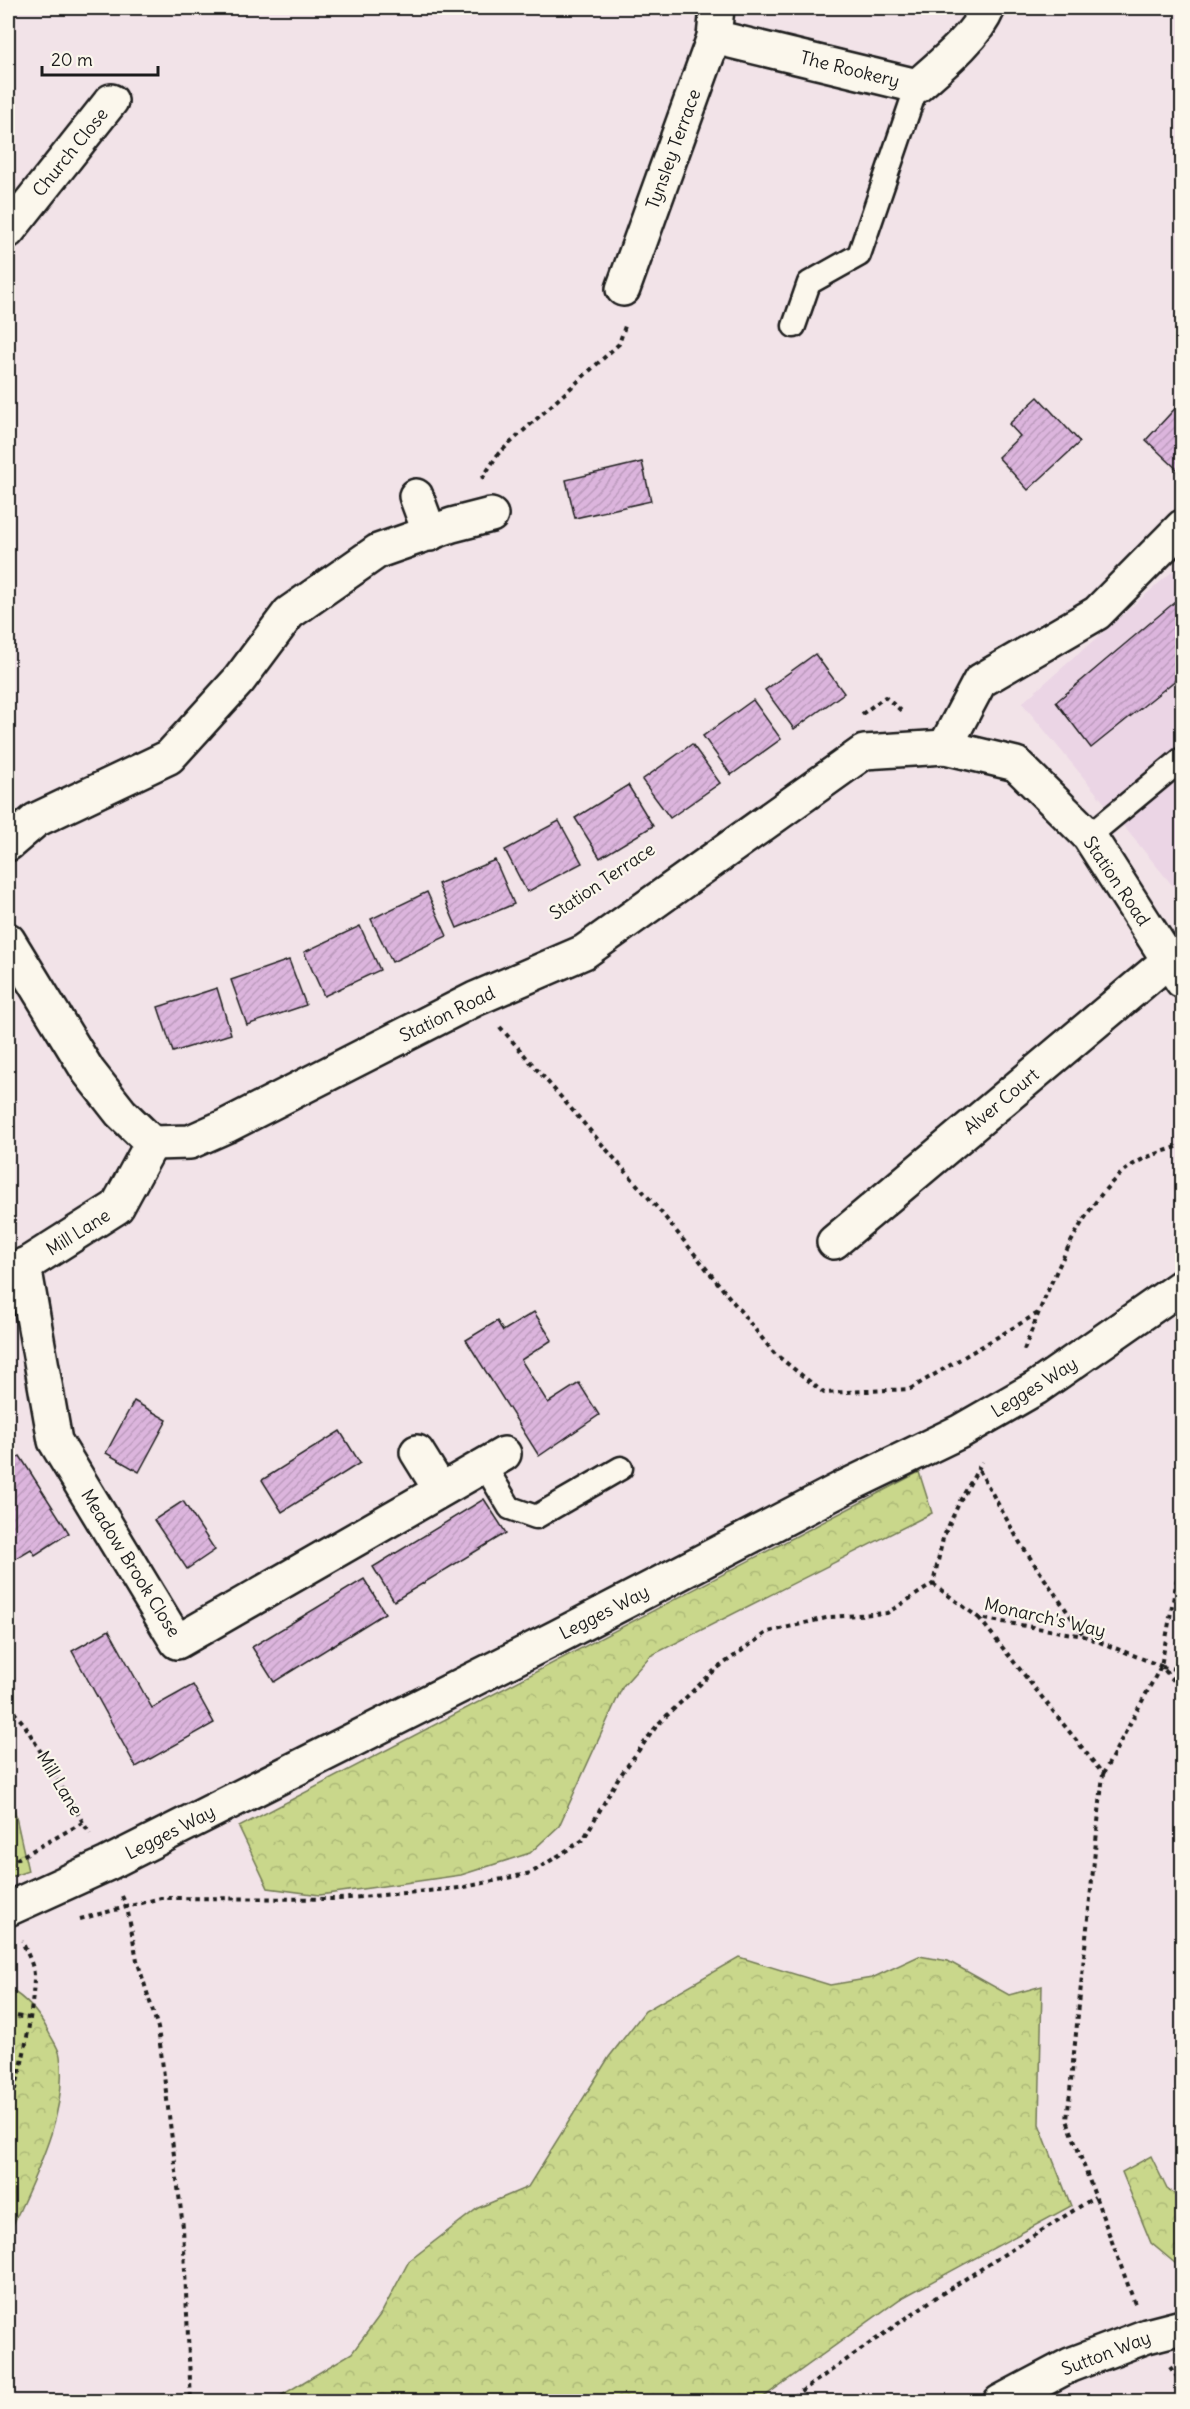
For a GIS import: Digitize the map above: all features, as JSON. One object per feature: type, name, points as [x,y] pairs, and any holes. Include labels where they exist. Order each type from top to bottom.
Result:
[{"type":"street","name":"The Rookery","points":[[715,22],[917,86],[951,57],[988,8]]},
{"type":"street","name":"Tynsley Terrace","points":[[623,289],[715,22]]},
{"type":"street","name":"Church Close","points":[[8,231],[111,101]]},
{"type":"street","points":[[416,496],[441,529]]},
{"type":"street","points":[[8,844],[36,820],[169,757],[239,680],[289,613],[378,551],[441,529],[491,515]]},
{"type":"street","points":[[945,747],[980,681],[1097,613],[1182,527]]},
{"type":"street","name":"Station Road","points":[[152,1143],[190,1142],[226,1126],[475,999],[584,952],[864,752],[945,747],[1016,764],[1089,836],[1176,971]]},
{"type":"street","points":[[8,940],[88,1071],[121,1113],[152,1143]]},
{"type":"street","name":"Alver Court","points":[[834,1242],[1176,971]]},
{"type":"street","name":"Mill Lane","points":[[16,1270],[117,1207],[152,1143]]},
{"type":"street","name":"Meadow Brook Close","points":[[16,1270],[55,1441],[177,1642],[494,1459]]},
{"type":"street","name":"Legges Way","points":[[14,1923],[107,1864],[557,1637],[845,1487],[961,1431],[1036,1388],[1182,1286]]},
{"type":"street","points":[[417,1452],[440,1489]]},
{"type":"street","name":"Sutton Way","points":[[1000,2402],[1070,2365],[1148,2336],[1182,2327]]},
{"type":"lane","points":[[794,326],[809,283],[859,255],[917,86]]},
{"type":"lane","points":[[1089,836],[1182,759]]},
{"type":"lane","points":[[494,1459],[510,1508],[537,1517],[621,1468]]},
{"type":"path","points":[[441,529],[498,454],[619,344],[631,309],[623,289]]},
{"type":"path","points":[[856,718],[885,697],[945,747]]},
{"type":"path","points":[[475,999],[660,1211],[774,1353],[824,1393],[910,1389],[1038,1313]]},
{"type":"path","points":[[1023,1352],[1038,1313],[1090,1208],[1127,1168],[1155,1153],[1182,1145]]},
{"type":"path","points":[[128,1906],[161,1899],[350,1898],[460,1888],[531,1873],[583,1840],[617,1780],[658,1724],[716,1669],[768,1632],[830,1617],[887,1613],[933,1584],[943,1538],[960,1501],[983,1461]]},
{"type":"path","points":[[979,1470],[1020,1543],[1084,1636]]},
{"type":"path","points":[[1148,2336],[1067,2121],[1103,1774],[1161,1666],[1182,1552]]},
{"type":"path","name":"Monarch's Way","points":[[933,1584],[979,1618],[1084,1636],[1161,1666],[1182,1690]]},
{"type":"path","points":[[979,1618],[1103,1774]]},
{"type":"path","points":[[1161,1666],[1182,1670]]},
{"type":"path","name":"Mill Lane","points":[[8,1705],[24,1724],[84,1822],[128,1906],[137,1960],[158,2028],[183,2227],[190,2402]]},
{"type":"path","points":[[8,1864],[84,1822]]},
{"type":"path","points":[[8,2107],[14,2095],[29,2018],[34,1973],[14,1923]]},
{"type":"path","points":[[8,2015],[29,2018]]},
{"type":"path","points":[[786,2402],[936,2298],[1095,2198]]},
{"type":"shaded area","points":[[1182,563],[1182,897],[1022,703]]},
{"type":"green space","points":[[919,1472],[932,1513],[650,1656],[623,1686],[559,1826],[530,1853],[461,1875],[320,1895],[268,1888],[239,1827]]},
{"type":"green space","points":[[14,1808],[28,1871],[8,1878],[8,1810]]},
{"type":"green space","points":[[919,1956],[948,1961],[1009,1995],[1042,1986],[1039,2124],[1071,2206],[900,2299],[758,2401],[272,2401],[352,2353],[382,2312],[409,2261],[478,2208],[528,2187],[609,2057],[645,2011],[739,1957],[830,1985],[872,1978]]},
{"type":"green space","points":[[8,1988],[31,2006],[44,2024],[59,2053],[61,2079],[59,2102],[46,2149],[8,2236]]},
{"type":"green space","points":[[1151,2156],[1167,2189],[1182,2199],[1182,2269],[1151,2243],[1122,2172]]},
{"type":"building","points":[[1038,397],[1080,442],[1028,490],[998,457],[1020,436],[1009,424]]},
{"type":"building","points":[[1182,401],[1182,474],[1146,440]]},
{"type":"building","points":[[642,462],[651,501],[575,518],[566,480]]},
{"type":"building","points":[[1182,596],[1182,675],[1091,748],[1056,702]]},
{"type":"building","points":[[815,654],[844,693],[794,729],[765,690]]},
{"type":"building","points":[[753,700],[781,739],[731,775],[703,736]]},
{"type":"building","points":[[692,744],[720,783],[670,818],[642,780]]},
{"type":"building","points":[[628,785],[653,826],[600,858],[575,818]]},
{"type":"building","points":[[559,821],[582,863],[527,892],[505,850]]},
{"type":"building","points":[[495,860],[514,904],[457,928],[438,884]]},
{"type":"building","points":[[427,892],[447,936],[392,962],[371,919]]},
{"type":"building","points":[[360,926],[380,970],[324,996],[304,952]]},
{"type":"building","points":[[289,960],[306,1005],[247,1025],[231,980]]},
{"type":"building","points":[[217,988],[231,1034],[173,1052],[158,1007]]},
{"type":"building","points":[[534,1312],[552,1340],[521,1360],[548,1403],[579,1383],[599,1415],[539,1456],[466,1340],[497,1321],[503,1331]]},
{"type":"building","points":[[134,1401],[167,1420],[139,1472],[106,1453]]},
{"type":"building","points":[[340,1431],[360,1463],[282,1512],[262,1480]]},
{"type":"building","points":[[20,1456],[69,1533],[35,1555],[31,1549],[8,1563],[8,1464]]},
{"type":"building","points":[[484,1499],[506,1533],[394,1601],[373,1567]]},
{"type":"building","points":[[183,1501],[215,1550],[187,1569],[154,1520]]},
{"type":"building","points":[[364,1579],[385,1613],[274,1682],[252,1647]]},
{"type":"building","points":[[109,1630],[152,1708],[193,1685],[214,1723],[136,1767],[72,1651]]}]
